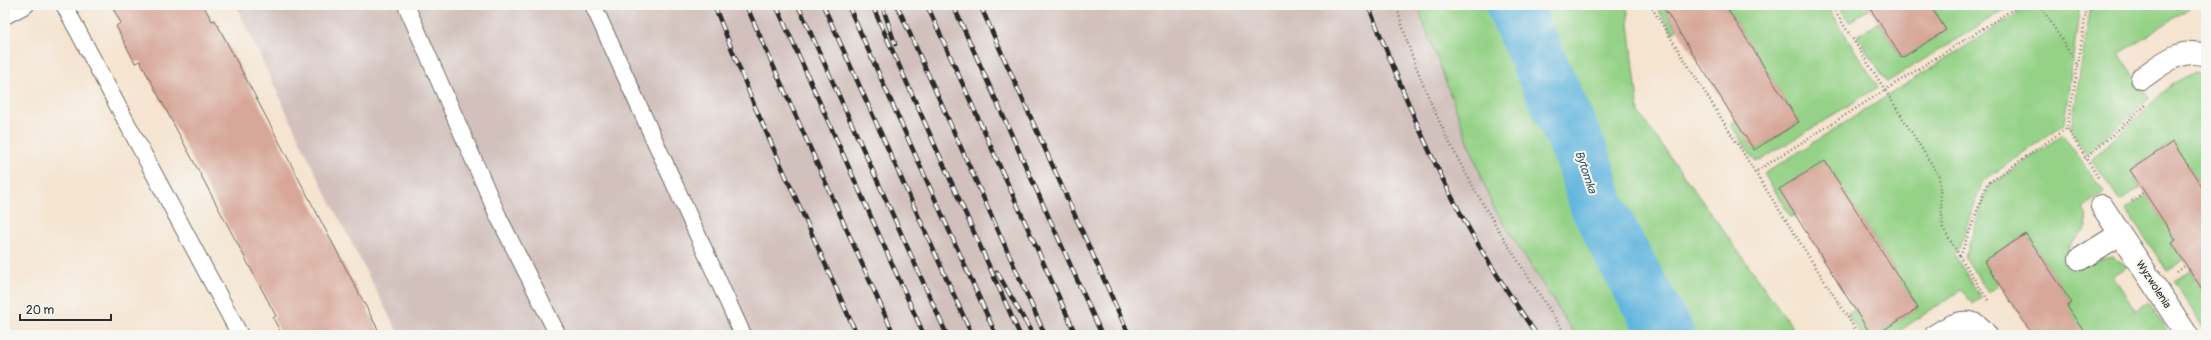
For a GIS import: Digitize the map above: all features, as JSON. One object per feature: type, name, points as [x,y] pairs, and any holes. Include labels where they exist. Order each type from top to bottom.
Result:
[{"type":"street","points":[[2142,78],[2174,56],[2195,52],[2206,55]]},
{"type":"street","name":"Wyzwolenia","points":[[2102,206],[2187,335]]},
{"type":"street","points":[[2080,259],[2120,234]]},
{"type":"street","points":[[1936,335],[1958,323],[1969,322],[1983,330],[1986,335]]},
{"type":"lane","points":[[5,16],[26,5]]},
{"type":"lane","points":[[64,5],[240,335]]},
{"type":"lane","points":[[406,5],[498,218],[558,335]]},
{"type":"lane","points":[[593,5],[743,335]]},
{"type":"path","points":[[1396,5],[1418,71],[1477,194],[1515,258],[1566,335]]},
{"type":"path","points":[[1650,5],[1859,335]]},
{"type":"path","points":[[1831,5],[1939,176],[1943,228],[1989,302]]},
{"type":"path","points":[[1755,172],[2020,5]]},
{"type":"path","points":[[2040,5],[2078,66]]},
{"type":"path","points":[[2088,5],[2067,128],[2085,159],[2104,185]]},
{"type":"path","points":[[2085,159],[2155,96],[2142,78]]},
{"type":"path","points":[[1960,257],[1987,184],[2067,128]]},
{"type":"shaded area","points":[[236,5],[1417,5],[1492,205],[1575,335],[399,335],[314,170]]},
{"type":"green space","points":[[1417,5],[1627,5],[1639,113],[1798,335],[1575,335],[1492,205]]},
{"type":"green space","points":[[1655,5],[1662,5],[1677,30],[1673,33]]},
{"type":"green space","points":[[1725,5],[1826,5],[1878,87],[1761,160],[1755,161],[1730,124],[1736,121],[1755,150],[1799,122]]},
{"type":"green space","points":[[1838,5],[1868,5],[1870,8],[1849,22]]},
{"type":"green space","points":[[1930,5],[2012,5],[1887,82],[1857,36],[1879,22],[1902,58],[1946,30]]},
{"type":"green space","points":[[2031,5],[2080,5],[2064,124],[1983,181],[1959,248],[1954,254],[1981,298],[1973,304],[1961,290],[1893,335],[1876,335],[1918,308],[1825,161],[1780,189],[1795,215],[1791,217],[1764,174]]},
{"type":"green space","points":[[2091,5],[2189,5],[2191,7],[2119,54],[2149,99],[2086,154],[2071,129]]},
{"type":"green space","points":[[2195,72],[2206,76],[2206,193],[2173,142],[2130,170],[2141,187],[2120,201],[2092,159],[2172,84]]},
{"type":"green space","points":[[2063,135],[2104,192],[2082,208],[2086,214],[2087,228],[2068,247],[2082,267],[2093,261],[2112,257],[2128,266],[2113,276],[2136,311],[2148,302],[2170,335],[2086,335],[2067,307],[2072,303],[2026,234],[1984,261],[1998,286],[1988,293],[1965,257],[1988,187]]},
{"type":"green space","points":[[2147,195],[2176,240],[2172,243],[2183,260],[2167,271],[2126,209]]},
{"type":"green space","points":[[2190,271],[2206,296],[2206,332],[2174,281]]},
{"type":"green space","points":[[1854,309],[1871,335],[1862,335],[1847,314]]},
{"type":"building","points":[[111,5],[203,5],[212,21],[215,20],[381,335],[282,335],[273,318],[276,316],[140,61],[135,63],[116,26],[121,23]]},
{"type":"building","points":[[1662,5],[1725,5],[1799,122],[1754,150]]},
{"type":"building","points":[[1868,5],[1930,5],[1946,30],[1902,58]]},
{"type":"building","points":[[2173,142],[2206,193],[2206,295],[2172,243],[2176,240],[2130,170]]},
{"type":"building","points":[[1825,161],[1918,308],[1876,335],[1871,335],[1779,189]]},
{"type":"building","points":[[2026,234],[2072,303],[2067,306],[2086,335],[2024,335],[2030,331],[1984,261]]},
{"type":"waterway","name":"Bytomka","points":[[1513,5],[1583,158],[1597,205],[1618,247],[1667,335]]},
{"type":"railway","points":[[714,5],[755,107],[857,335]]},
{"type":"railway","points":[[746,5],[894,335]]},
{"type":"railway","points":[[776,5],[924,335]]},
{"type":"railway","points":[[798,5],[947,335]]},
{"type":"railway","points":[[823,5],[972,335]]},
{"type":"railway","points":[[848,5],[996,335]]},
{"type":"railway","points":[[872,5],[1020,335]]},
{"type":"railway","points":[[882,5],[895,44]]},
{"type":"railway","points":[[897,5],[1045,335]]},
{"type":"railway","points":[[927,5],[1076,335]]},
{"type":"railway","points":[[953,5],[1102,335]]},
{"type":"railway","points":[[980,5],[1129,335]]},
{"type":"railway","points":[[1368,5],[1412,112],[1449,191],[1488,261],[1537,335]]},
{"type":"railway","points":[[997,272],[1033,335]]}]
